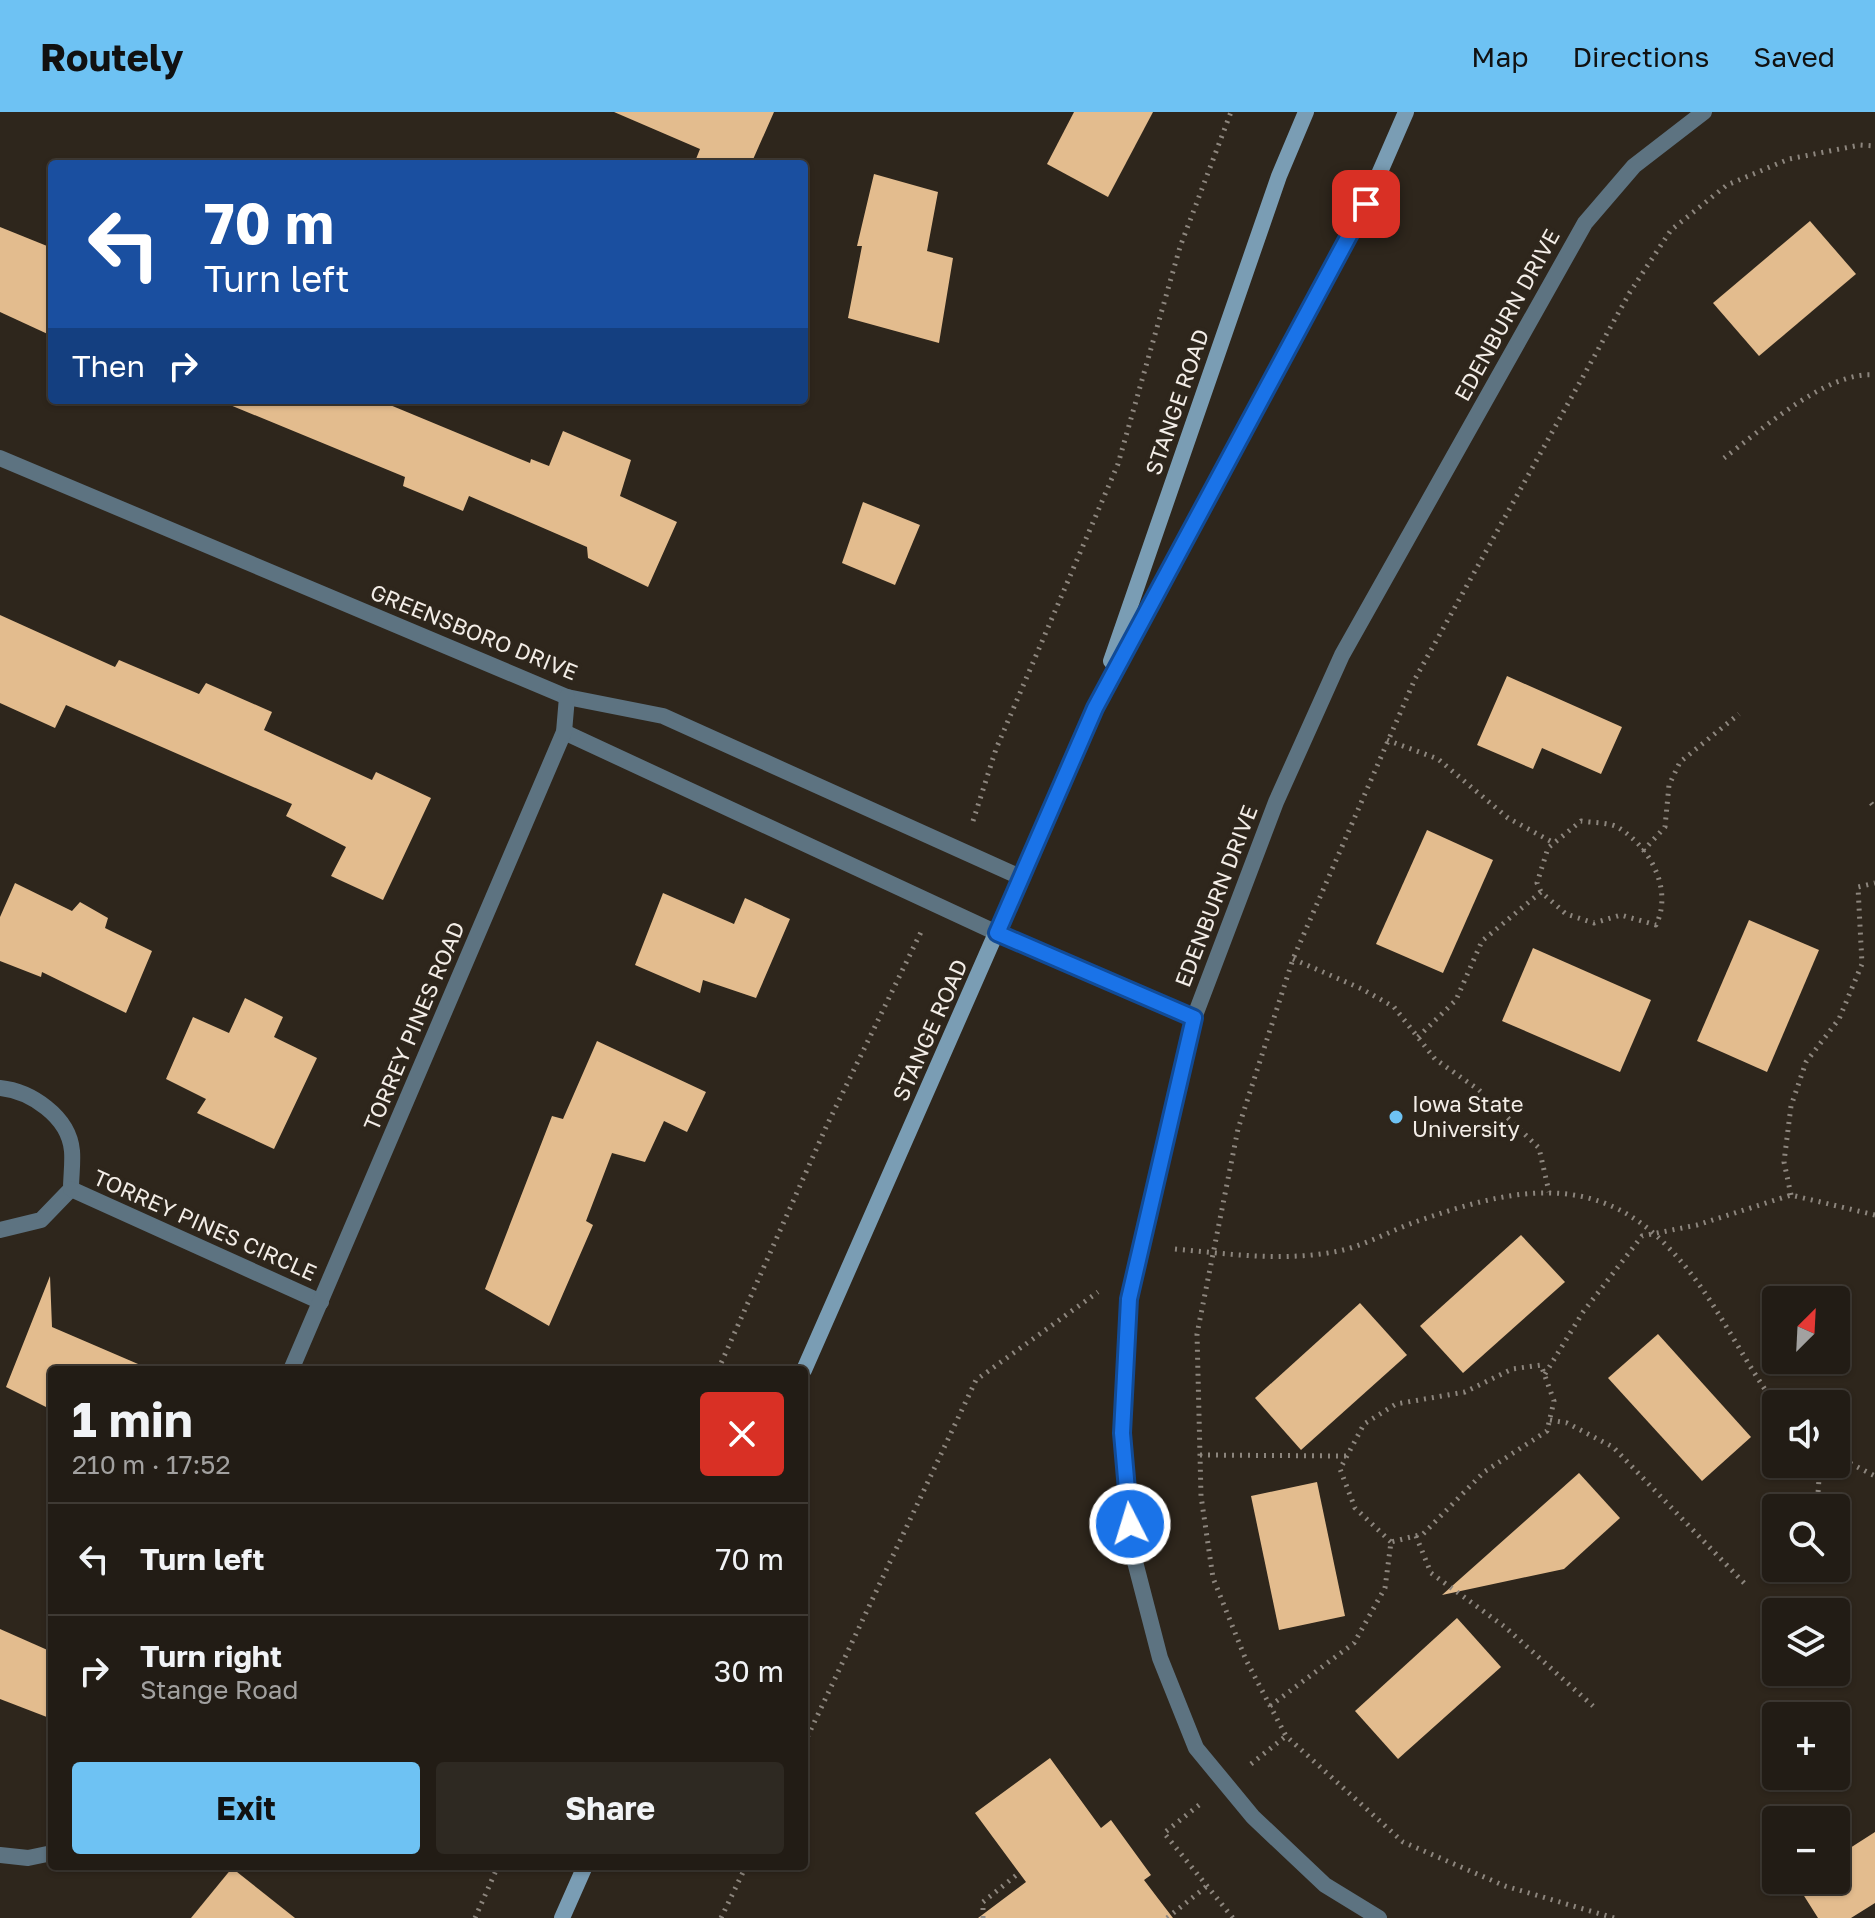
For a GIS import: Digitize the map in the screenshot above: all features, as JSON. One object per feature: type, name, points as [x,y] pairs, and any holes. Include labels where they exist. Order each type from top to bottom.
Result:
[{"type":"main road","name":"STANGE ROAD","points":[[1095,708],[1279,176],[1306,112]]},
{"type":"main road","name":"STANGE ROAD","points":[[806,1366],[1095,708],[1366,204],[1406,112]]},
{"type":"main road","points":[[562,1918],[583,1870]]},
{"type":"street","name":"EDENBURN DRIVE","points":[[1379,1918],[1325,1885],[1253,1817],[1225,1784],[1196,1748],[1160,1658],[1133,1554],[1122,1433],[1129,1299],[1135,1265],[1194,1018],[1276,802],[1342,655],[1585,223],[1634,166],[1704,112]]},
{"type":"street","name":"GREENSBORO DRIVE","points":[[0,458],[567,697],[663,716],[1020,877]]},
{"type":"street","name":"TORREY PINES ROAD","points":[[293,1366],[564,732],[567,697]]},
{"type":"street","points":[[564,732],[997,933],[1194,1018]]},
{"type":"street","name":"TORREY PINES CIRCLE","points":[[0,1088],[23,1090],[54,1115],[72,1148],[71,1189],[41,1220],[0,1230]]},
{"type":"street","name":"TORREY PINES CIRCLE","points":[[71,1189],[321,1302]]},
{"type":"street","points":[[0,1855],[28,1858],[48,1854]]},
{"type":"path","points":[[974,819],[996,749],[1118,464],[1180,247],[1231,112]]},
{"type":"path","points":[[1614,1918],[1505,1886],[1403,1842],[1286,1736],[1246,1660],[1213,1578],[1201,1496],[1197,1334],[1238,1129],[1293,959],[1415,679],[1630,292],[1671,230],[1727,185],[1789,159],[1860,145],[1875,146]]},
{"type":"path","points":[[1724,458],[1809,394],[1864,374],[1875,375]]},
{"type":"path","points":[[1643,851],[1665,827],[1669,785],[1680,762],[1739,714]]},
{"type":"path","points":[[1387,740],[1438,759],[1508,818],[1554,843]]},
{"type":"path","points":[[1581,821],[1617,826],[1643,851],[1661,879],[1665,908],[1656,925],[1621,915],[1594,923],[1566,914],[1541,892],[1537,883],[1548,848],[1581,821]]},
{"type":"path","points":[[1791,1195],[1784,1162],[1791,1106],[1806,1062],[1839,1019],[1862,964],[1858,887],[1875,883]]},
{"type":"path","points":[[1418,1037],[1456,1000],[1482,941],[1541,892]]},
{"type":"path","points":[[720,1366],[827,1125],[923,927]]},
{"type":"path","points":[[1293,959],[1362,989],[1394,1007],[1435,1059],[1479,1090],[1539,1148],[1549,1192]]},
{"type":"path","points":[[808,1736],[976,1380],[1135,1265],[1171,1249],[1250,1257],[1339,1251],[1420,1220],[1500,1197],[1564,1191],[1621,1208],[1666,1244],[1716,1306],[1765,1390]]},
{"type":"path","points":[[1544,1375],[1583,1312],[1642,1236],[1697,1225],[1791,1195],[1875,1215]]},
{"type":"path","points":[[1541,1365],[1554,1401],[1547,1431],[1484,1472],[1423,1534],[1391,1542],[1355,1508],[1340,1469],[1364,1424],[1396,1404],[1465,1392],[1512,1369],[1541,1365]]},
{"type":"path","points":[[1550,1420],[1567,1423],[1613,1447],[1745,1584]]},
{"type":"path","points":[[1200,1455],[1346,1456]]},
{"type":"path","points":[[1850,1463],[1875,1476]]},
{"type":"path","points":[[1416,1536],[1431,1573],[1505,1627],[1593,1706]]},
{"type":"path","points":[[1270,1706],[1354,1643],[1385,1588],[1391,1542]]},
{"type":"path","points":[[475,1918],[496,1870]]},
{"type":"path","points":[[721,1918],[744,1870]]},
{"type":"path","points":[[983,1918],[983,1902],[1019,1873]]},
{"type":"path","points":[[1167,1918],[1207,1886]]},
{"type":"building","points":[[614,112],[774,112],[753,160],[696,160],[700,149]]},
{"type":"building","points":[[1074,112],[1153,112],[1108,197],[1047,164]]},
{"type":"building","points":[[874,174],[938,192],[927,251],[953,258],[939,343],[848,318],[862,246],[857,246]]},
{"type":"building","points":[[1810,221],[1856,274],[1759,356],[1713,303]]},
{"type":"building","points":[[0,227],[48,246],[48,334],[0,312]]},
{"type":"building","points":[[228,404],[388,404],[530,463],[531,459],[549,466],[563,431],[631,460],[620,496],[677,522],[648,587],[588,558],[587,547],[469,496],[463,511],[403,486],[405,477]]},
{"type":"building","points":[[863,502],[920,525],[895,585],[842,563]]},
{"type":"building","points":[[0,615],[115,667],[119,660],[199,694],[206,683],[272,712],[264,730],[372,780],[376,772],[431,798],[383,900],[331,876],[346,847],[286,816],[292,804],[66,705],[55,728],[0,703]]},
{"type":"building","points":[[1507,676],[1622,727],[1601,774],[1542,748],[1533,769],[1477,745]]},
{"type":"building","points":[[1427,830],[1493,860],[1443,973],[1376,944]]},
{"type":"building","points":[[15,883],[72,911],[80,902],[108,918],[105,928],[152,951],[126,1013],[42,972],[41,977],[0,961],[0,917]]},
{"type":"building","points":[[663,893],[734,924],[745,898],[790,919],[756,998],[703,980],[700,993],[635,965]]},
{"type":"building","points":[[1749,920],[1819,950],[1767,1072],[1697,1041]]},
{"type":"building","points":[[1533,948],[1651,1000],[1620,1072],[1502,1021]]},
{"type":"building","points":[[245,998],[283,1017],[274,1037],[317,1058],[274,1149],[197,1113],[206,1099],[166,1079],[193,1017],[229,1033]]},
{"type":"building","points":[[597,1041],[706,1092],[687,1132],[664,1121],[645,1162],[612,1153],[586,1221],[593,1225],[549,1326],[485,1289],[552,1116],[563,1119]]},
{"type":"building","points":[[1521,1235],[1565,1282],[1463,1373],[1420,1326]]},
{"type":"building","points":[[50,1276],[52,1327],[143,1366],[48,1366],[48,1408],[6,1387]]},
{"type":"building","points":[[1360,1303],[1407,1355],[1301,1450],[1255,1398]]},
{"type":"building","points":[[1658,1334],[1751,1437],[1702,1481],[1608,1378]]},
{"type":"building","points":[[1579,1473],[1620,1518],[1564,1569],[1442,1595]]},
{"type":"building","points":[[1317,1482],[1345,1616],[1279,1630],[1251,1496]]},
{"type":"building","points":[[1457,1618],[1501,1667],[1398,1759],[1355,1711]]},
{"type":"building","points":[[0,1629],[48,1650],[48,1717],[0,1699]]},
{"type":"building","points":[[1050,1758],[1101,1828],[1111,1820],[1151,1875],[1144,1880],[1173,1918],[978,1918],[1026,1882],[975,1813]]},
{"type":"building","points":[[1875,1832],[1875,1903],[1851,1918],[1818,1918],[1803,1894],[1850,1894],[1850,1848]]},
{"type":"building","points":[[230,1870],[235,1870],[295,1918],[191,1918]]},
{"type":"place","name":"Iowa State University","points":[[1396,1117]]},
{"type":"route","points":[[1130,1524],[1122,1433],[1129,1299],[1194,1018],[997,933],[1095,708],[1366,204]]}]
